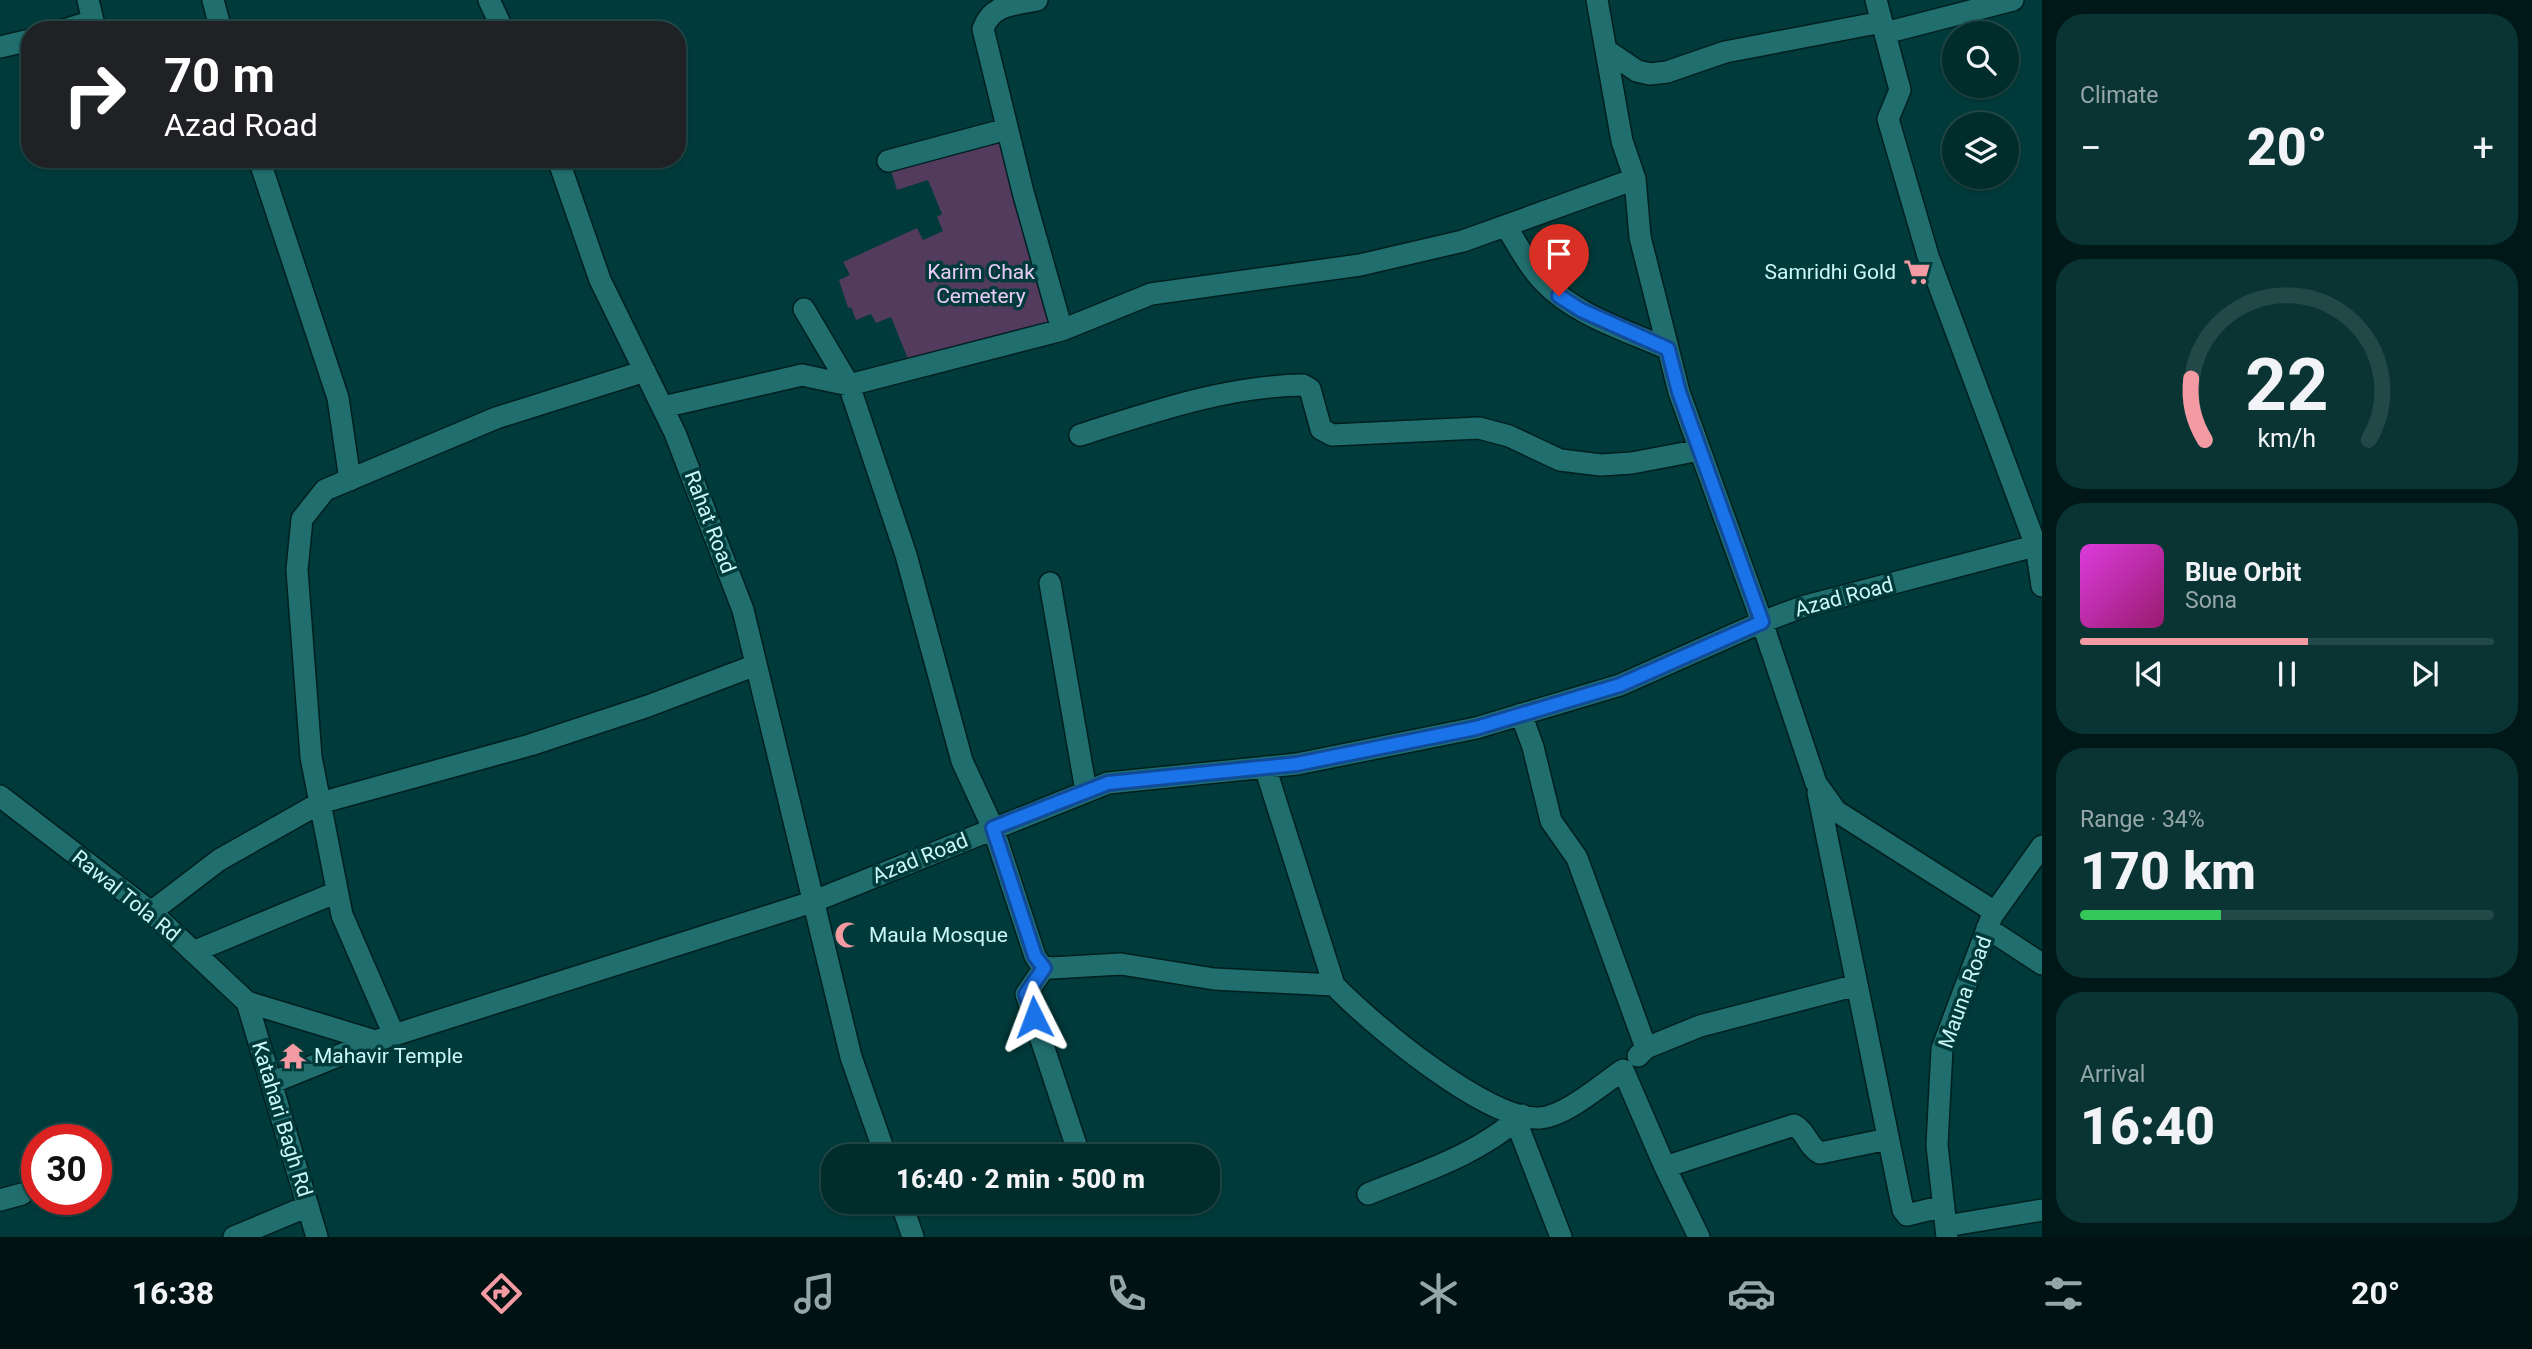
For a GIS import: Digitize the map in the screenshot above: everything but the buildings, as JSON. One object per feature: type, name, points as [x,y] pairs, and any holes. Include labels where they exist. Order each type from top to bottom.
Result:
[{"type":"street","points":[[88,0],[93,21]]},
{"type":"street","points":[[213,0],[219,21]]},
{"type":"street","points":[[489,0],[499,21]]},
{"type":"street","points":[[1037,0],[996,9],[987,17],[983,29],[1007,129],[1062,330]]},
{"type":"street","points":[[1597,0],[1622,141],[1634,178],[1640,237],[1679,392],[1762,622],[1816,783],[1904,1214],[1945,1223],[2042,1210]]},
{"type":"street","points":[[1876,0],[1900,90],[1888,119],[1928,257],[2039,545],[2042,586]]},
{"type":"street","points":[[1606,50],[1637,71],[1650,74],[1667,72],[1724,52],[1883,27],[1980,4],[2013,0]]},
{"type":"street","points":[[0,47],[21,42]]},
{"type":"street","points":[[888,160],[1007,129]]},
{"type":"street","points":[[262,168],[338,398],[350,480]]},
{"type":"street","name":"Rahat Road","points":[[561,168],[600,280],[675,433],[743,610],[851,1057],[881,1144]]},
{"type":"street","points":[[663,407],[802,375],[849,386],[1062,330],[1151,295],[1360,265],[1463,241],[1634,178]]},
{"type":"street","points":[[1506,226],[1541,279],[1559,296],[1581,310],[1668,349]]},
{"type":"street","points":[[804,309],[849,386],[906,555],[962,761],[993,828],[1035,956],[1044,968]]},
{"type":"street","points":[[384,1038],[342,915],[312,757],[298,570],[302,519],[325,490],[496,418],[645,371]]},
{"type":"street","points":[[1080,435],[1207,398],[1303,384],[1310,389],[1321,429],[1332,435],[1479,428],[1509,436],[1560,460],[1601,465],[1632,463],[1700,450]]},
{"type":"street","name":"Azad Road","points":[[271,1083],[384,1038],[812,902],[1108,783],[1297,764],[1476,728],[1620,685],[1802,607],[2039,545]]},
{"type":"street","points":[[1050,583],[1086,791]]},
{"type":"street","points":[[150,912],[219,860],[320,803],[530,745],[648,706],[756,665]]},
{"type":"street","points":[[1521,714],[1533,747],[1551,821],[1577,858],[1646,1048]]},
{"type":"street","points":[[1265,767],[1334,985],[1356,1008],[1408,1052],[1519,1118],[1539,1118],[1554,1114],[1623,1070],[1646,1048],[1700,1026],[1857,985]]},
{"type":"street","points":[[1816,783],[1836,811],[1991,920],[2042,964]]},
{"type":"street","name":"Rawal Tola Rd","points":[[0,796],[150,912],[247,1002]]},
{"type":"street","name":"Mauna Road","points":[[1945,1223],[1937,1145],[1942,1049],[1991,920],[2042,846]]},
{"type":"street","points":[[193,952],[337,892]]},
{"type":"street","points":[[1044,968],[1121,964],[1214,979],[1334,985]]},
{"type":"street","points":[[1044,968],[1026,994],[1076,1144]]},
{"type":"street","points":[[247,1002],[384,1038]]},
{"type":"street","name":"Katahari Bagh Rd","points":[[247,1002],[317,1237]]},
{"type":"street","points":[[1623,1070],[1699,1237]]},
{"type":"street","points":[[1368,1194],[1472,1151],[1493,1139],[1519,1118]]},
{"type":"street","points":[[1519,1118],[1560,1237]]},
{"type":"street","points":[[1665,1167],[1794,1125],[1799,1127],[1814,1150],[1820,1153],[1888,1139]]},
{"type":"street","points":[[0,1200],[21,1194]]},
{"type":"street","points":[[234,1237],[308,1206]]},
{"type":"street","points":[[905,1214],[913,1237]]},
{"type":"green space","name":"Karim Chak Cemetery","points":[[1007,129],[1062,330],[912,369],[891,317],[876,323],[871,314],[856,320],[851,307],[848,308],[839,280],[850,275],[843,262],[917,228],[923,240],[943,231],[937,217],[942,214],[928,180],[897,190],[888,161]]},
{"type":"place","name":"Samridhi Gold","points":[[1917,272]]},
{"type":"place","name":"Maula Mosque","points":[[848,935]]},
{"type":"place","name":"Mahavir Temple","points":[[293,1056]]},
{"type":"route","points":[[1034,1017],[1026,994],[1044,968],[1035,956],[993,828],[1108,783],[1297,764],[1476,728],[1620,685],[1762,622],[1679,392],[1668,349],[1581,310],[1559,296]]}]
